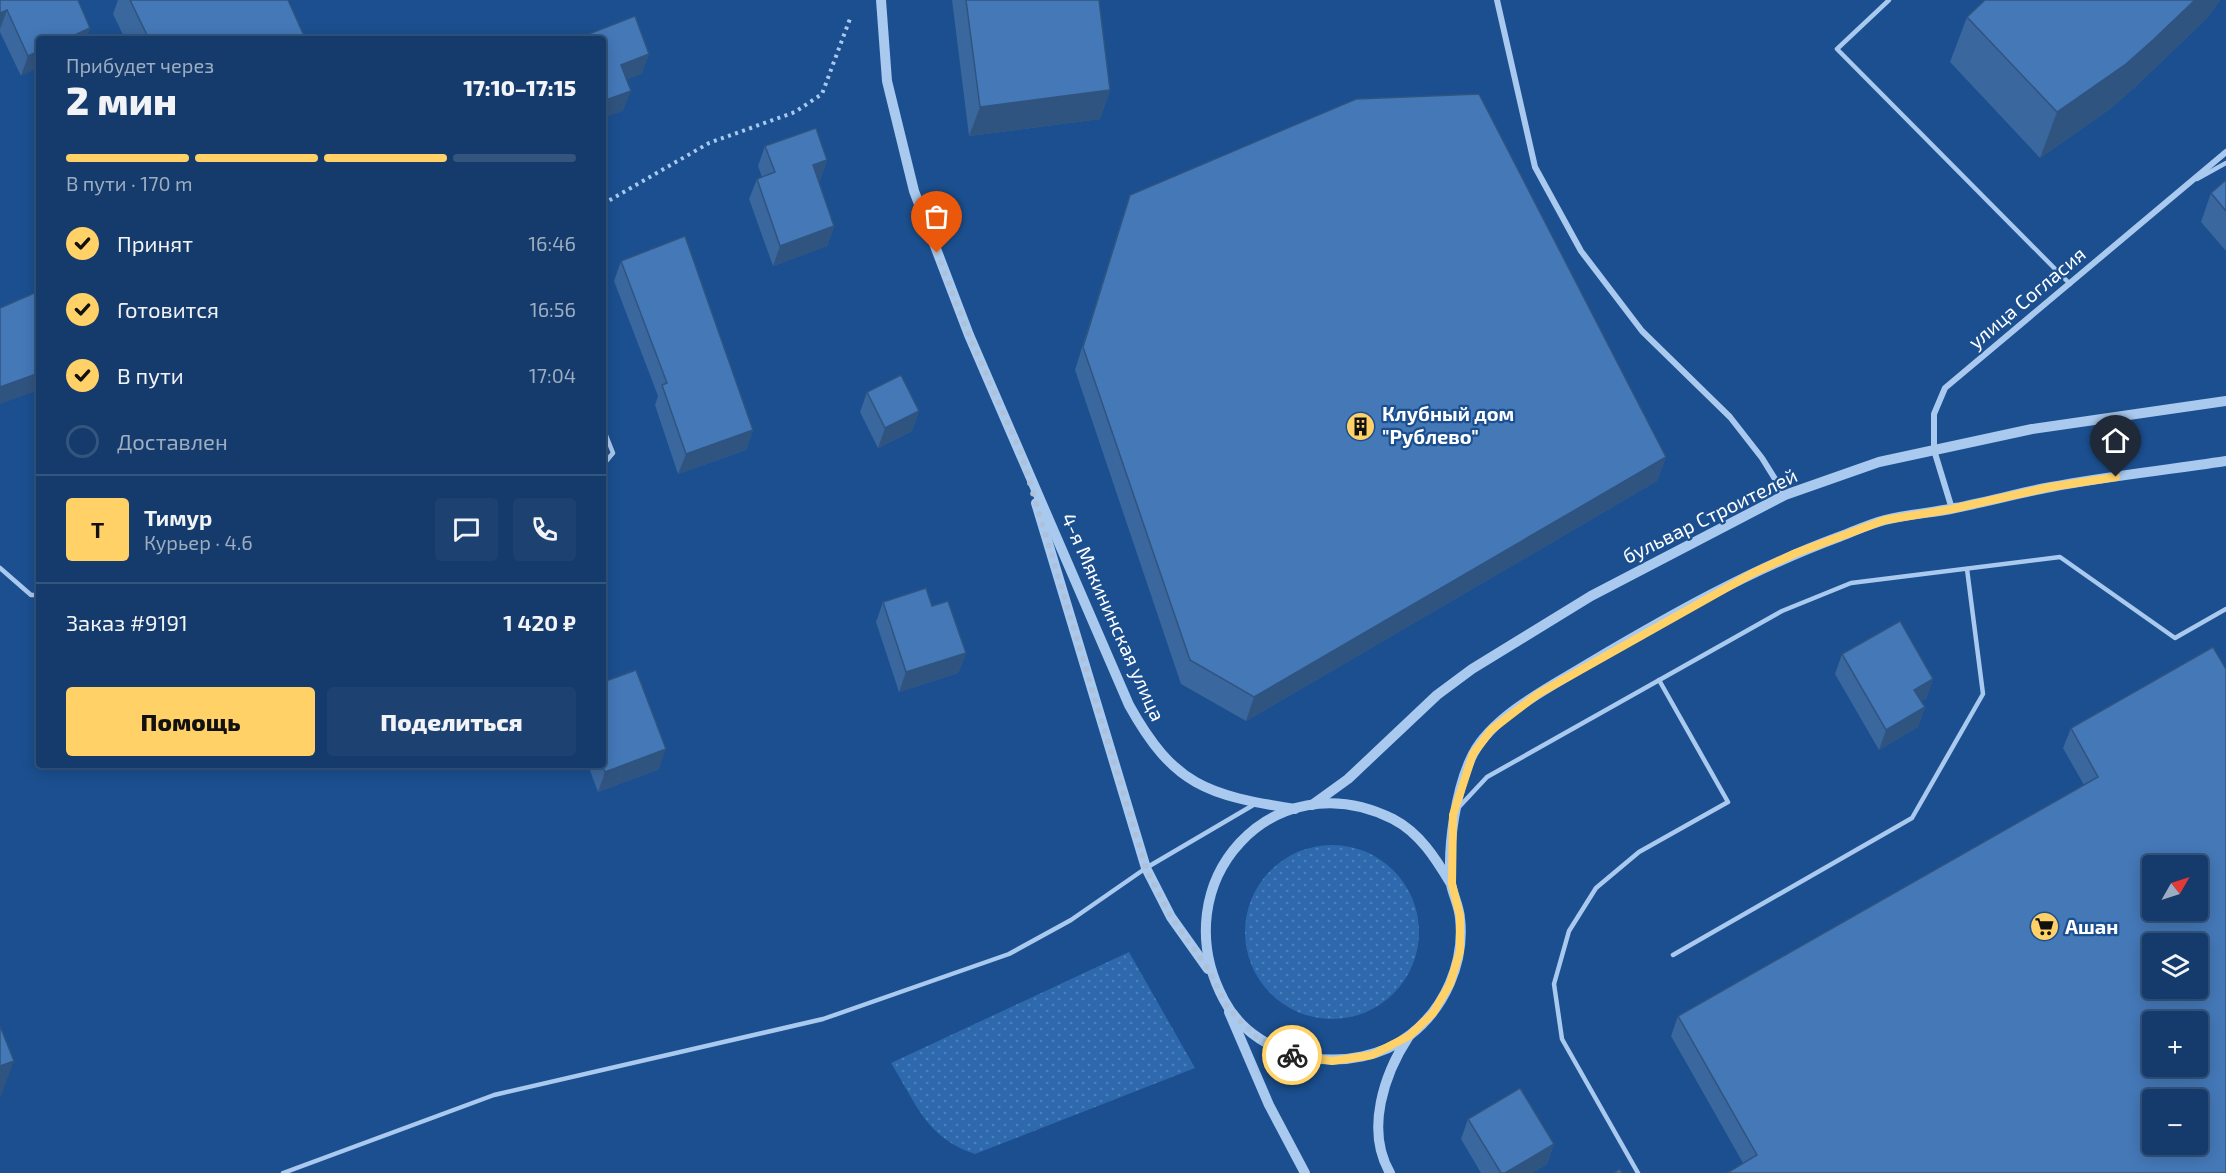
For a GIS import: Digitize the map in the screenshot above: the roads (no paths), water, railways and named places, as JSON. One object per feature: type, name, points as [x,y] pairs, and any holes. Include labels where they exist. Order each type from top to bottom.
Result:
[{"type":"street","name":"4-я Мякининская улица","points":[[881,0],[887,81],[914,191],[969,335],[1129,705],[1148,740],[1171,765],[1195,784],[1257,803],[1295,809]]},
{"type":"street","points":[[1497,0],[1535,166],[1581,251],[1642,330],[1730,417],[1762,458],[1785,495]]},
{"type":"street","name":"улица Согласия","points":[[1952,509],[1934,450],[1934,414],[1945,388],[2226,152]]},
{"type":"street","name":"бульвар Строителей","points":[[1311,805],[1348,779],[1437,695],[1472,669],[1591,596],[1785,495],[1879,462],[2032,429],[2226,401]]},
{"type":"street","name":"4-я Мякининская улица","points":[[1021,453],[1146,868],[1171,917],[1209,970]]},
{"type":"street","name":"бульвар Строителей","points":[[1452,884],[1429,848],[1396,820],[1355,806],[1311,805],[1295,809],[1264,823],[1238,844],[1218,872],[1207,904],[1204,937],[1209,970],[1227,1007],[1255,1036],[1292,1054],[1332,1061],[1372,1055],[1409,1036],[1433,1013],[1450,984],[1460,951],[1460,916],[1452,884],[1453,815],[1473,754],[1491,730],[1538,694],[1774,561],[1885,520],[1952,509],[2050,487],[2226,461]]},
{"type":"street","points":[[1227,1007],[1269,1105],[1305,1173]]},
{"type":"street","points":[[1390,1173],[1385,1164],[1378,1129],[1382,1090],[1394,1059],[1409,1036]]},
{"type":"lane","points":[[1889,0],[1837,49],[2070,284]]},
{"type":"lane","points":[[2191,182],[2226,163]]},
{"type":"lane","points":[[606,436],[613,453],[606,461]]},
{"type":"lane","points":[[1453,815],[1487,777],[1782,611],[1851,583],[2060,557],[2175,638],[2226,609]]},
{"type":"lane","points":[[0,568],[32,595],[36,595]]},
{"type":"lane","points":[[1673,955],[1912,819],[1983,694],[1966,569]]},
{"type":"lane","points":[[1638,1173],[1562,1039],[1554,984],[1569,931],[1596,888],[1639,852],[1728,802],[1659,680]]},
{"type":"lane","points":[[283,1173],[494,1095],[823,1019],[998,958],[1071,920],[1146,868],[1257,803]]},
{"type":"place","name":"Клубный дом \"Рублево\"","points":[[1361,426]]},
{"type":"place","name":"Ашан","points":[[2044,927]]}]
